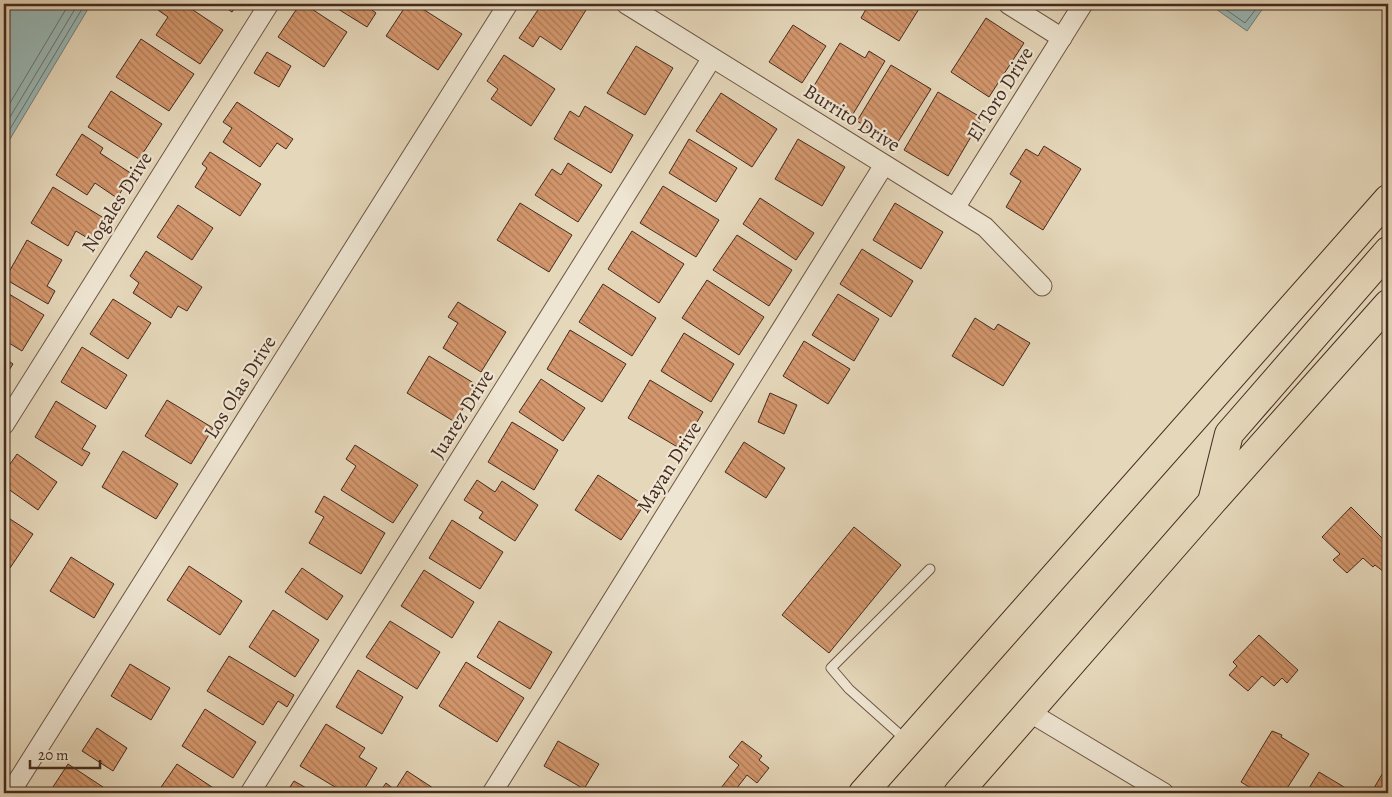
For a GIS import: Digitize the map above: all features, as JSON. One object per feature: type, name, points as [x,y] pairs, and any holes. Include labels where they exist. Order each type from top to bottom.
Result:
[{"type":"main road","points":[[863,793],[1388,199]]},
{"type":"main road","points":[[1212,502],[1229,434],[1388,251]]},
{"type":"main road","points":[[958,793],[1388,304]]},
{"type":"street","name":"Nogales Drive","points":[[4,425],[269,4]]},
{"type":"street","name":"Los Olas Drive","points":[[10,793],[508,4]]},
{"type":"street","name":"Burrito Drive","points":[[626,4],[985,227],[1042,286]]},
{"type":"street","points":[[1008,4],[1062,38]]},
{"type":"street","name":"El Toro Drive","points":[[955,208],[1083,4]]},
{"type":"street","name":"Juarez Drive","points":[[250,793],[712,58]]},
{"type":"street","name":"Mayan Drive","points":[[492,793],[884,165]]},
{"type":"street","points":[[1029,712],[1164,793]]},
{"type":"lane","points":[[908,742],[849,689],[831,668],[930,570]]},
{"type":"water","points":[[4,4],[91,4],[4,149]]},
{"type":"water","points":[[1209,4],[1266,4],[1247,31]]},
{"type":"building","points":[[162,4],[184,4],[223,30],[200,64],[156,35],[168,17],[158,10]]},
{"type":"building","points":[[220,4],[237,4],[232,12]]},
{"type":"building","points":[[300,4],[304,4],[347,32],[324,67],[278,37]]},
{"type":"building","points":[[330,4],[375,4],[372,10],[376,13],[367,27]]},
{"type":"building","points":[[407,4],[415,4],[462,34],[438,70],[386,36]]},
{"type":"building","points":[[542,4],[576,4],[586,10],[561,50],[540,36],[533,47],[519,38]]},
{"type":"building","points":[[869,4],[922,4],[899,41],[861,18]]},
{"type":"building","points":[[986,18],[1024,43],[989,97],[951,72]]},
{"type":"building","points":[[793,25],[826,46],[802,83],[769,62]]},
{"type":"building","points":[[141,39],[194,74],[169,111],[116,77]]},
{"type":"building","points":[[840,43],[865,58],[869,51],[885,61],[853,114],[812,89]]},
{"type":"building","points":[[636,46],[673,68],[645,115],[607,93]]},
{"type":"building","points":[[267,52],[291,66],[279,87],[254,73]]},
{"type":"building","points":[[504,55],[555,89],[531,126],[491,99],[498,89],[487,81]]},
{"type":"building","points":[[891,65],[931,89],[896,145],[857,121]]},
{"type":"building","points":[[111,91],[162,124],[139,159],[88,127]]},
{"type":"building","points":[[938,92],[982,118],[948,176],[904,150]]},
{"type":"building","points":[[721,93],[777,129],[752,167],[696,131]]},
{"type":"building","points":[[237,102],[293,139],[286,149],[277,143],[260,167],[223,142],[232,128],[223,122]]},
{"type":"building","points":[[585,106],[633,135],[611,173],[554,139],[570,111],[579,117]]},
{"type":"building","points":[[82,134],[103,148],[100,153],[132,174],[117,198],[95,183],[87,195],[56,175]]},
{"type":"building","points":[[689,139],[737,168],[716,202],[669,173]]},
{"type":"building","points":[[798,139],[845,167],[822,206],[775,179]]},
{"type":"building","points":[[1044,146],[1081,169],[1043,230],[1006,207],[1021,181],[1010,174],[1026,149],[1038,156]]},
{"type":"building","points":[[210,152],[261,184],[240,216],[195,187],[207,168],[202,164]]},
{"type":"building","points":[[568,163],[602,185],[578,222],[535,195],[552,169],[561,175]]},
{"type":"building","points":[[663,186],[719,220],[696,257],[640,223]]},
{"type":"building","points":[[53,187],[107,220],[94,242],[76,231],[68,246],[31,223]]},
{"type":"building","points":[[760,198],[814,233],[796,260],[743,224]]},
{"type":"building","points":[[520,203],[572,235],[549,272],[497,240]]},
{"type":"building","points":[[895,203],[943,232],[921,269],[873,240]]},
{"type":"building","points":[[178,205],[213,228],[192,260],[157,237]]},
{"type":"building","points":[[632,231],[684,264],[659,303],[608,269]]},
{"type":"building","points":[[737,235],[792,270],[769,306],[713,270]]},
{"type":"building","points":[[27,240],[62,260],[47,286],[55,291],[48,304],[5,279]]},
{"type":"building","points":[[862,249],[913,281],[891,317],[840,284]]},
{"type":"building","points":[[146,251],[202,287],[187,311],[178,306],[171,318],[133,293],[139,283],[130,276]]},
{"type":"building","points":[[707,280],[764,317],[739,355],[682,318]]},
{"type":"building","points":[[603,284],[656,318],[632,356],[579,322]]},
{"type":"building","points":[[4,291],[44,315],[22,351],[4,340]]},
{"type":"building","points":[[838,294],[879,319],[854,361],[812,335]]},
{"type":"building","points":[[113,299],[151,323],[128,359],[90,334]]},
{"type":"building","points":[[458,302],[506,332],[481,372],[443,348],[458,323],[448,317]]},
{"type":"building","points":[[975,318],[994,330],[998,324],[1030,343],[1003,386],[952,356]]},
{"type":"building","points":[[570,330],[626,364],[602,402],[547,369]]},
{"type":"building","points":[[684,333],[734,364],[711,402],[661,371]]},
{"type":"building","points":[[804,341],[850,369],[828,404],[783,376]]},
{"type":"building","points":[[82,347],[127,375],[106,409],[61,382]]},
{"type":"building","points":[[429,356],[477,385],[455,422],[407,393]]},
{"type":"building","points":[[4,358],[13,364],[4,378]]},
{"type":"building","points":[[541,379],[585,408],[563,441],[519,412]]},
{"type":"building","points":[[650,380],[703,412],[681,449],[628,418]]},
{"type":"building","points":[[770,393],[797,405],[784,434],[758,422]]},
{"type":"building","points":[[167,400],[213,428],[191,464],[145,436]]},
{"type":"building","points":[[56,401],[96,426],[82,449],[90,453],[82,466],[35,437]]},
{"type":"building","points":[[512,422],[558,450],[534,490],[488,462]]},
{"type":"building","points":[[744,442],[785,468],[766,498],[725,472]]},
{"type":"building","points":[[355,445],[418,485],[393,523],[341,490],[356,466],[346,459]]},
{"type":"building","points":[[123,451],[178,484],[156,519],[102,487]]},
{"type":"building","points":[[17,454],[57,482],[38,510],[4,486],[4,473]]},
{"type":"building","points":[[598,475],[644,505],[621,540],[575,510]]},
{"type":"building","points":[[477,480],[495,492],[502,481],[538,505],[515,541],[479,518],[483,512],[464,500]]},
{"type":"building","points":[[324,496],[385,533],[361,574],[309,543],[324,517],[315,512]]},
{"type":"building","points":[[1351,507],[1382,538],[1387,533],[1388,575],[1375,565],[1373,567],[1363,558],[1347,573],[1333,560],[1340,554],[1322,537]]},
{"type":"building","points":[[4,515],[33,534],[10,568],[4,564]]},
{"type":"building","points":[[452,520],[503,552],[480,589],[429,558]]},
{"type":"building","points":[[854,527],[901,565],[829,653],[782,615]]},
{"type":"building","points":[[71,557],[114,584],[94,618],[50,591]]},
{"type":"building","points":[[189,566],[242,601],[220,635],[167,600]]},
{"type":"building","points":[[302,568],[343,596],[327,620],[285,592]]},
{"type":"building","points":[[424,570],[474,602],[452,638],[401,606]]},
{"type":"building","points":[[273,610],[319,640],[295,677],[249,647]]},
{"type":"building","points":[[390,621],[440,652],[417,689],[366,657]]},
{"type":"building","points":[[499,621],[552,652],[530,689],[477,657]]},
{"type":"building","points":[[1259,635],[1298,670],[1287,683],[1282,678],[1274,686],[1262,676],[1248,691],[1229,675],[1237,666],[1233,662]]},
{"type":"building","points":[[229,656],[294,695],[287,707],[278,701],[263,725],[207,691]]},
{"type":"building","points":[[466,662],[524,698],[497,742],[439,706]]},
{"type":"building","points":[[130,664],[170,688],[151,720],[111,696]]},
{"type":"building","points":[[358,670],[403,697],[382,734],[336,707]]},
{"type":"building","points":[[205,709],[256,742],[233,778],[182,746]]},
{"type":"building","points":[[326,724],[365,748],[359,757],[377,768],[362,793],[345,793],[300,766]]},
{"type":"building","points":[[97,728],[127,748],[113,771],[82,751]]},
{"type":"building","points":[[1272,731],[1282,735],[1281,737],[1309,754],[1284,793],[1272,793],[1264,788],[1259,793],[1241,782]]},
{"type":"building","points":[[558,741],[599,764],[584,789],[544,766]]},
{"type":"building","points":[[742,741],[762,756],[759,760],[769,768],[757,783],[747,775],[733,793],[717,793],[739,765],[729,757]]},
{"type":"building","points":[[68,764],[112,793],[49,793]]},
{"type":"building","points":[[177,764],[221,793],[157,793]]},
{"type":"building","points":[[407,771],[433,788],[429,793],[379,793],[386,783],[395,790]]},
{"type":"building","points":[[1384,771],[1388,774],[1388,793],[1371,793]]},
{"type":"building","points":[[1319,772],[1354,793],[1306,793]]},
{"type":"building","points":[[294,781],[315,793],[286,793]]}]
